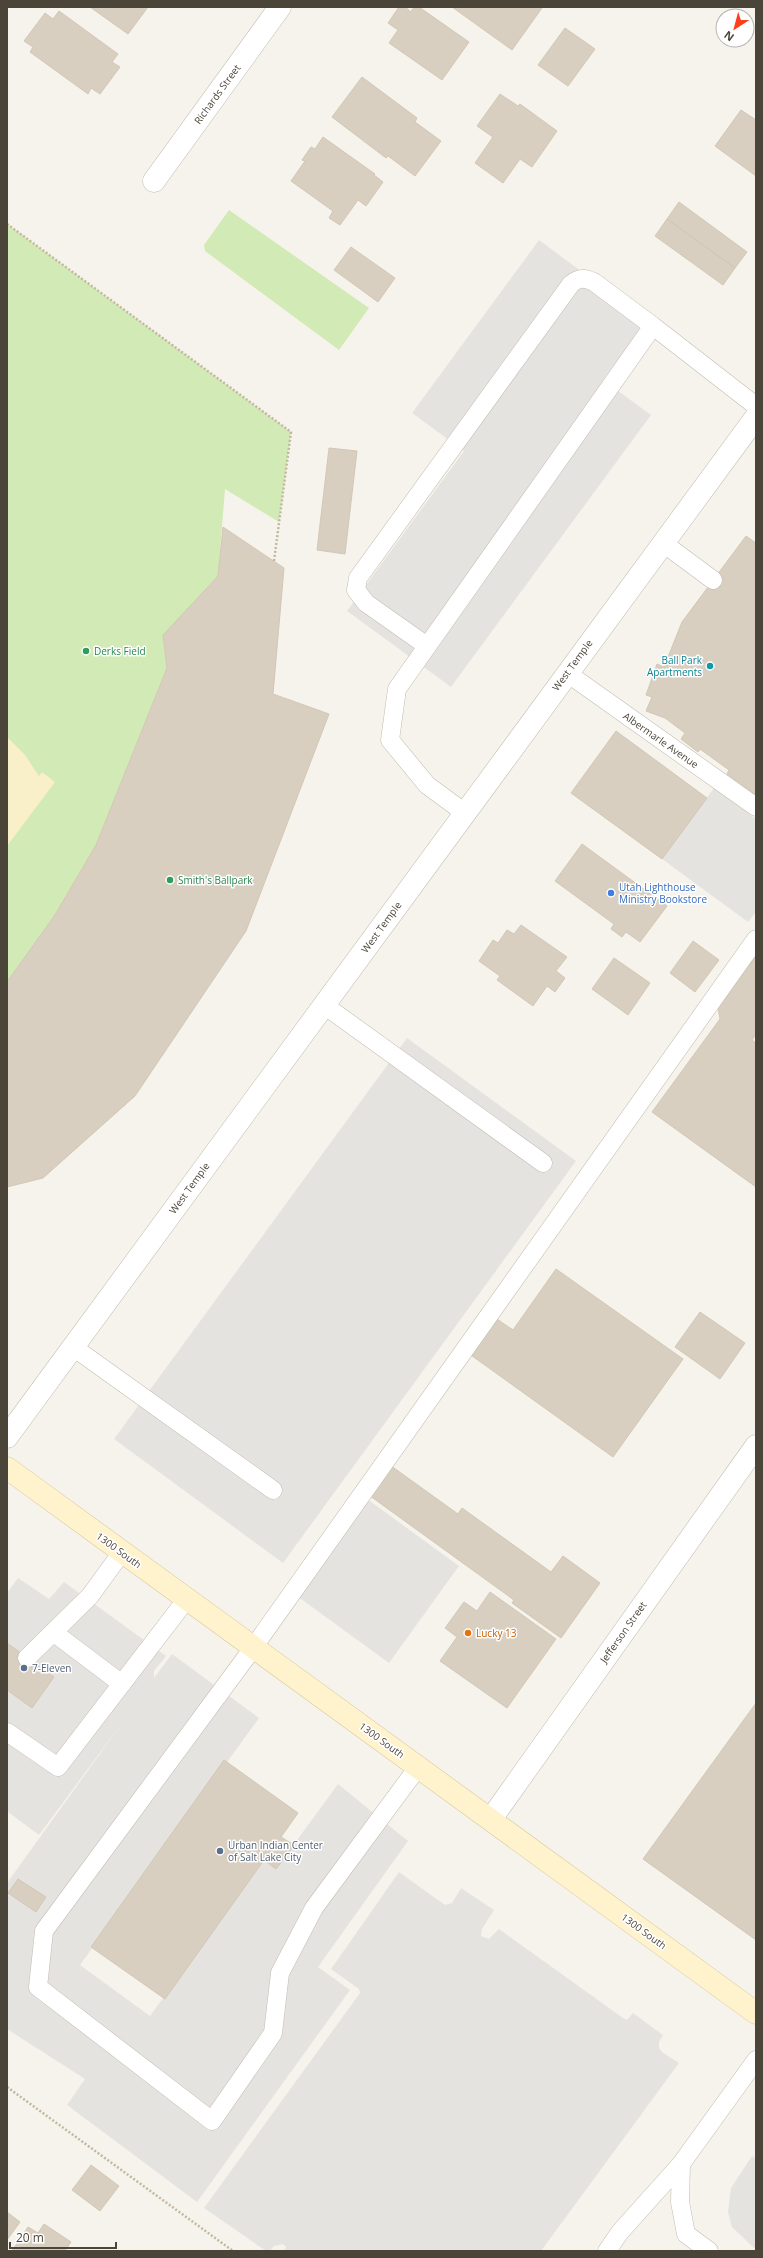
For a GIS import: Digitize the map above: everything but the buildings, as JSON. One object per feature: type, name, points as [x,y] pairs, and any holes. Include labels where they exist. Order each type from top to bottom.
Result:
[{"type":"main road","name":"1300 South","points":[[7,1468],[186,1600],[491,1819],[756,2013]]},
{"type":"street","name":"Richards Street","points":[[154,181],[280,7]]},
{"type":"street","name":"West Temple","points":[[7,1437],[566,673],[756,417]]},
{"type":"street","name":"Jefferson Street","points":[[491,1819],[756,1446]]},
{"type":"lane","points":[[427,646],[366,603],[356,590],[358,578],[571,284],[578,278],[585,278],[594,282],[756,406]]},
{"type":"lane","points":[[465,813],[427,784],[390,740],[396,689],[653,326]]},
{"type":"lane","points":[[662,543],[714,580]]},
{"type":"lane","name":"Albermarle Avenue","points":[[566,673],[756,807]]},
{"type":"lane","points":[[418,1767],[314,1908],[280,1973],[274,2033],[212,2122],[38,1987],[44,1931],[253,1648],[756,939]]},
{"type":"lane","points":[[324,1005],[544,1163]]},
{"type":"lane","points":[[73,1347],[273,1490]]},
{"type":"lane","points":[[27,1658],[90,1596],[122,1552]]},
{"type":"lane","points":[[7,1732],[58,1767],[186,1600]]},
{"type":"lane","points":[[53,1632],[122,1684]]},
{"type":"lane","points":[[607,2251],[620,2232],[681,2164],[756,2060]]},
{"type":"lane","points":[[681,2164],[680,2202],[686,2234],[709,2251]]},
{"type":"path","points":[[7,224],[291,432],[274,561]]},
{"type":"path","points":[[7,2087],[233,2251]]},
{"type":"green space","points":[[229,210],[369,308],[339,350],[205,251],[204,245]]},
{"type":"green space","name":"Derks Field","points":[[7,224],[291,432],[279,522],[225,489],[218,576],[163,635],[167,668],[96,845],[55,915],[7,982]]},
{"type":"sand","points":[[7,737],[25,755],[39,776],[42,772],[55,782],[7,846]]},
{"type":"shaded area","points":[[539,240],[647,320],[603,380],[651,415],[451,687],[347,611],[464,451],[412,413]]},
{"type":"shaded area","points":[[714,788],[756,819],[756,912],[748,922],[662,859]]},
{"type":"shaded area","points":[[407,1038],[576,1161],[283,1563],[114,1439]]},
{"type":"shaded area","points":[[367,1499],[459,1566],[389,1663],[297,1596]]},
{"type":"shaded area","points":[[18,1578],[49,1599],[64,1582],[166,1656],[154,1671],[154,1678],[172,1654],[259,1718],[80,1965],[150,2016],[264,1860],[276,1869],[338,1784],[408,1841],[318,1967],[350,1990],[197,2202],[67,2105],[85,2079],[7,2029],[7,1883],[125,1719],[39,1835],[8,1812],[7,1690],[32,1708],[54,1677],[7,1643],[7,1593]]},
{"type":"shaded area","points":[[399,1872],[445,1905],[452,1903],[461,1888],[494,1910],[482,1929],[481,1936],[489,1939],[499,1929],[623,2018],[627,2020],[633,2013],[663,2035],[659,2042],[659,2048],[662,2052],[679,2063],[541,2251],[284,2251],[286,2247],[283,2244],[274,2246],[270,2251],[266,2251],[204,2208],[360,1993],[359,1989],[331,1969]]},
{"type":"shaded area","points":[[752,2156],[756,2159],[756,2250],[732,2227],[728,2212],[731,2188]]},
{"type":"place","name":"Derks Field","points":[[86,651]]},
{"type":"place","name":"Ball Park Apartments","points":[[710,666]]},
{"type":"place","name":"Smith's Ballpark","points":[[170,880]]},
{"type":"place","name":"Utah Lighthouse Ministry Bookstore","points":[[611,893]]},
{"type":"place","name":"Lucky 13","points":[[468,1633]]},
{"type":"place","name":"7-Eleven","points":[[24,1668]]},
{"type":"place","name":"Urban Indian Center of Salt Lake City","points":[[220,1851]]}]
